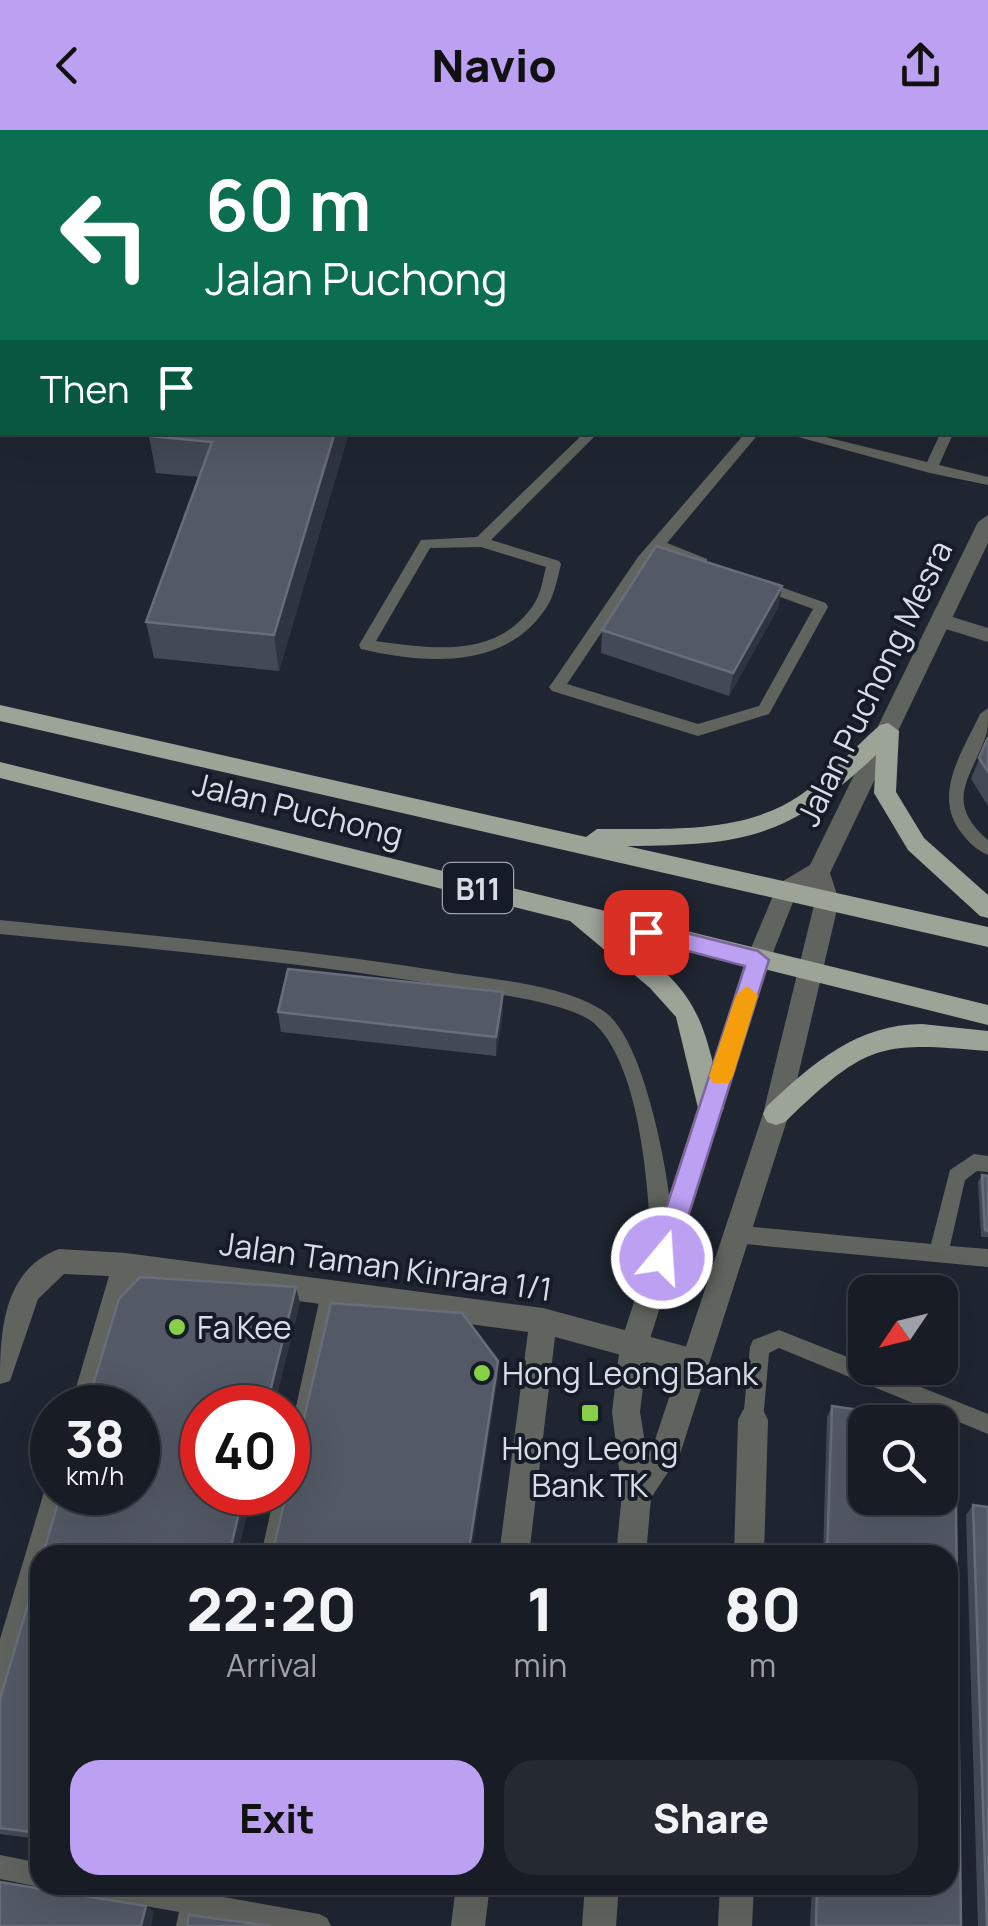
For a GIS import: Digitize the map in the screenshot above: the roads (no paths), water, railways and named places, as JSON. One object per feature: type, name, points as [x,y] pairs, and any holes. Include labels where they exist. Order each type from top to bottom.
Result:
[{"type":"main road","name":"Jalan Puchong","points":[[0,713],[988,937]]},
{"type":"main road","points":[[557,839],[696,836],[754,826],[805,804],[888,731]]},
{"type":"main road","points":[[888,731],[885,793],[916,844],[964,892],[988,909]]},
{"type":"main road","name":"Jalan Puchong","points":[[0,770],[809,974],[988,1015]]},
{"type":"main road","points":[[572,912],[671,994],[691,1022],[711,1108]]},
{"type":"main road","points":[[776,1114],[824,1068],[858,1046],[903,1034],[988,1041]]},
{"type":"street","name":"Jalan Puchong Mesra","points":[[818,872],[988,522]]},
{"type":"street","points":[[943,621],[988,635]]},
{"type":"street","points":[[633,1545],[637,1493],[626,1412],[634,1345],[758,960],[786,892],[818,872],[827,901],[776,1114],[734,1234],[666,1454],[637,1493]]},
{"type":"street","name":"Jalan Taman Kinrara 1/1","points":[[0,1371],[27,1291],[59,1261],[126,1265],[543,1321],[695,1362]]},
{"type":"street","points":[[91,1385],[126,1265]]},
{"type":"street","points":[[515,1545],[543,1321]]},
{"type":"street","points":[[748,1545],[754,1420]]},
{"type":"street","points":[[43,1545],[52,1515]]},
{"type":"street","points":[[0,1692],[30,1590]]},
{"type":"street","points":[[468,1926],[472,1895]]},
{"type":"street","points":[[599,1926],[601,1895]]},
{"type":"street","points":[[735,1926],[737,1895]]},
{"type":"lane","points":[[482,542],[554,564],[540,606],[496,648],[474,654],[366,645],[426,543],[482,542],[589,435]]},
{"type":"lane","points":[[748,580],[821,608],[764,710],[698,730],[557,688],[643,560],[751,435]]},
{"type":"lane","points":[[798,435],[988,481]]},
{"type":"lane","points":[[930,469],[947,435]]},
{"type":"lane","points":[[658,545],[712,566]]},
{"type":"lane","points":[[988,714],[956,788],[954,811],[970,836],[988,849]]},
{"type":"lane","points":[[0,927],[515,988],[598,1014],[624,1052],[640,1106],[658,1179],[662,1258]]},
{"type":"lane","points":[[939,1252],[957,1176],[974,1162],[988,1164]]},
{"type":"lane","points":[[734,1234],[988,1258]]},
{"type":"lane","points":[[310,1387],[331,1293]]},
{"type":"lane","points":[[754,1420],[760,1348],[780,1340],[988,1424]]},
{"type":"lane","points":[[274,1545],[281,1515]]},
{"type":"lane","points":[[0,1868],[30,1873]]},
{"type":"lane","points":[[144,1895],[319,1926]]},
{"type":"place","name":"Fa Kee","points":[[177,1327]]},
{"type":"place","name":"Hong Leong Bank","points":[[482,1373]]},
{"type":"place","name":"Hong Leong Bank TK","points":[[590,1413]]}]
